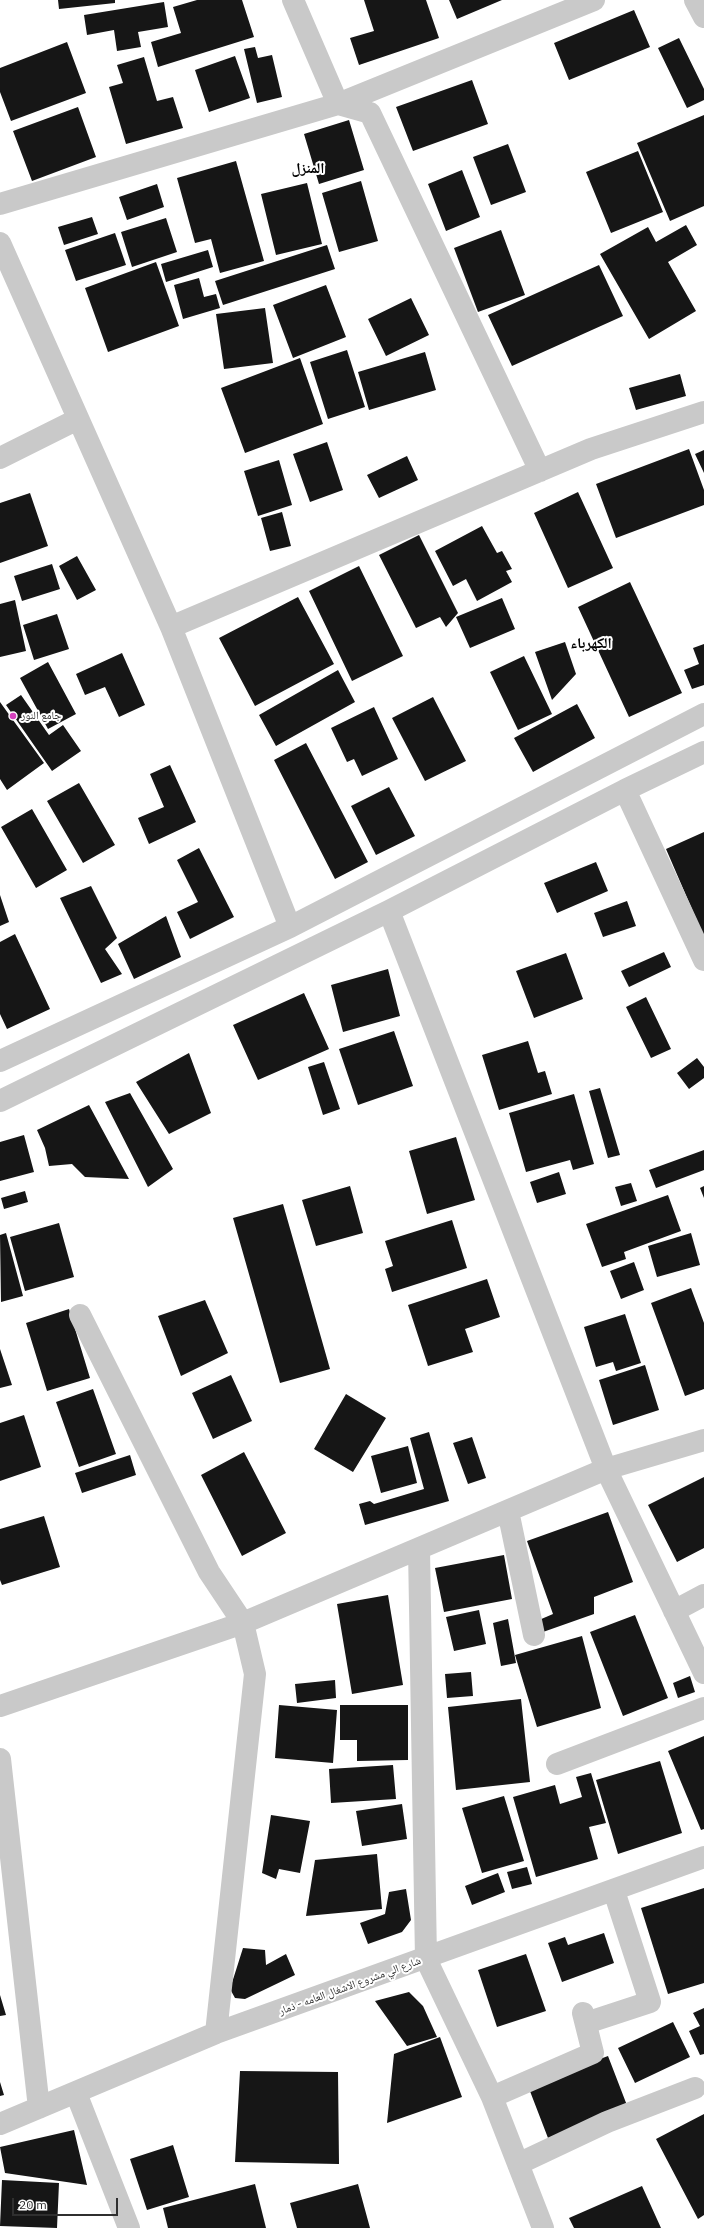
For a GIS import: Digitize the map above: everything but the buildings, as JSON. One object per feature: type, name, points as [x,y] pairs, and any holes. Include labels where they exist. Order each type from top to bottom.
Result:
[{"type":"street","points":[[293,0],[338,104]]},
{"type":"street","points":[[0,204],[338,104],[594,0]]},
{"type":"street","points":[[696,0],[704,17]]},
{"type":"street","points":[[338,104],[370,112],[540,471]]},
{"type":"street","points":[[0,242],[171,627],[290,927]]},
{"type":"street","points":[[171,627],[591,449],[704,412]]},
{"type":"street","points":[[0,458],[78,419]]},
{"type":"street","points":[[0,1061],[290,927],[704,714]]},
{"type":"street","points":[[0,1101],[389,911],[625,790],[704,752]]},
{"type":"street","points":[[625,790],[704,960]]},
{"type":"street","points":[[389,911],[606,1469],[704,1673]]},
{"type":"street","points":[[80,1315],[209,1572],[243,1623],[255,1674],[216,2033]]},
{"type":"street","points":[[0,1706],[243,1623],[606,1469],[704,1440]]},
{"type":"street","points":[[508,1511],[534,1635]]},
{"type":"street","points":[[419,1549],[426,1959],[492,2097],[543,2228]]},
{"type":"street","points":[[674,1611],[704,1595]]},
{"type":"street","points":[[557,1764],[704,1708]]},
{"type":"street","points":[[0,1759],[39,2108]]},
{"type":"street","name":"شارع الي مشروع الاشغال العامه - ذمار","points":[[0,2124],[216,2033],[426,1959],[704,1858]]},
{"type":"street","points":[[492,2097],[593,2053],[584,2018],[650,2002],[614,1890]]},
{"type":"street","points":[[518,2164],[607,2122],[695,2088]]},
{"type":"street","points":[[76,2093],[129,2228]]},
{"type":"place","name":"جامع النور","points":[[13,716]]},
{"type":"district","name":"المنزل","points":[[308,169]]},
{"type":"district","name":"الكهرباء","points":[[591,644]]}]
